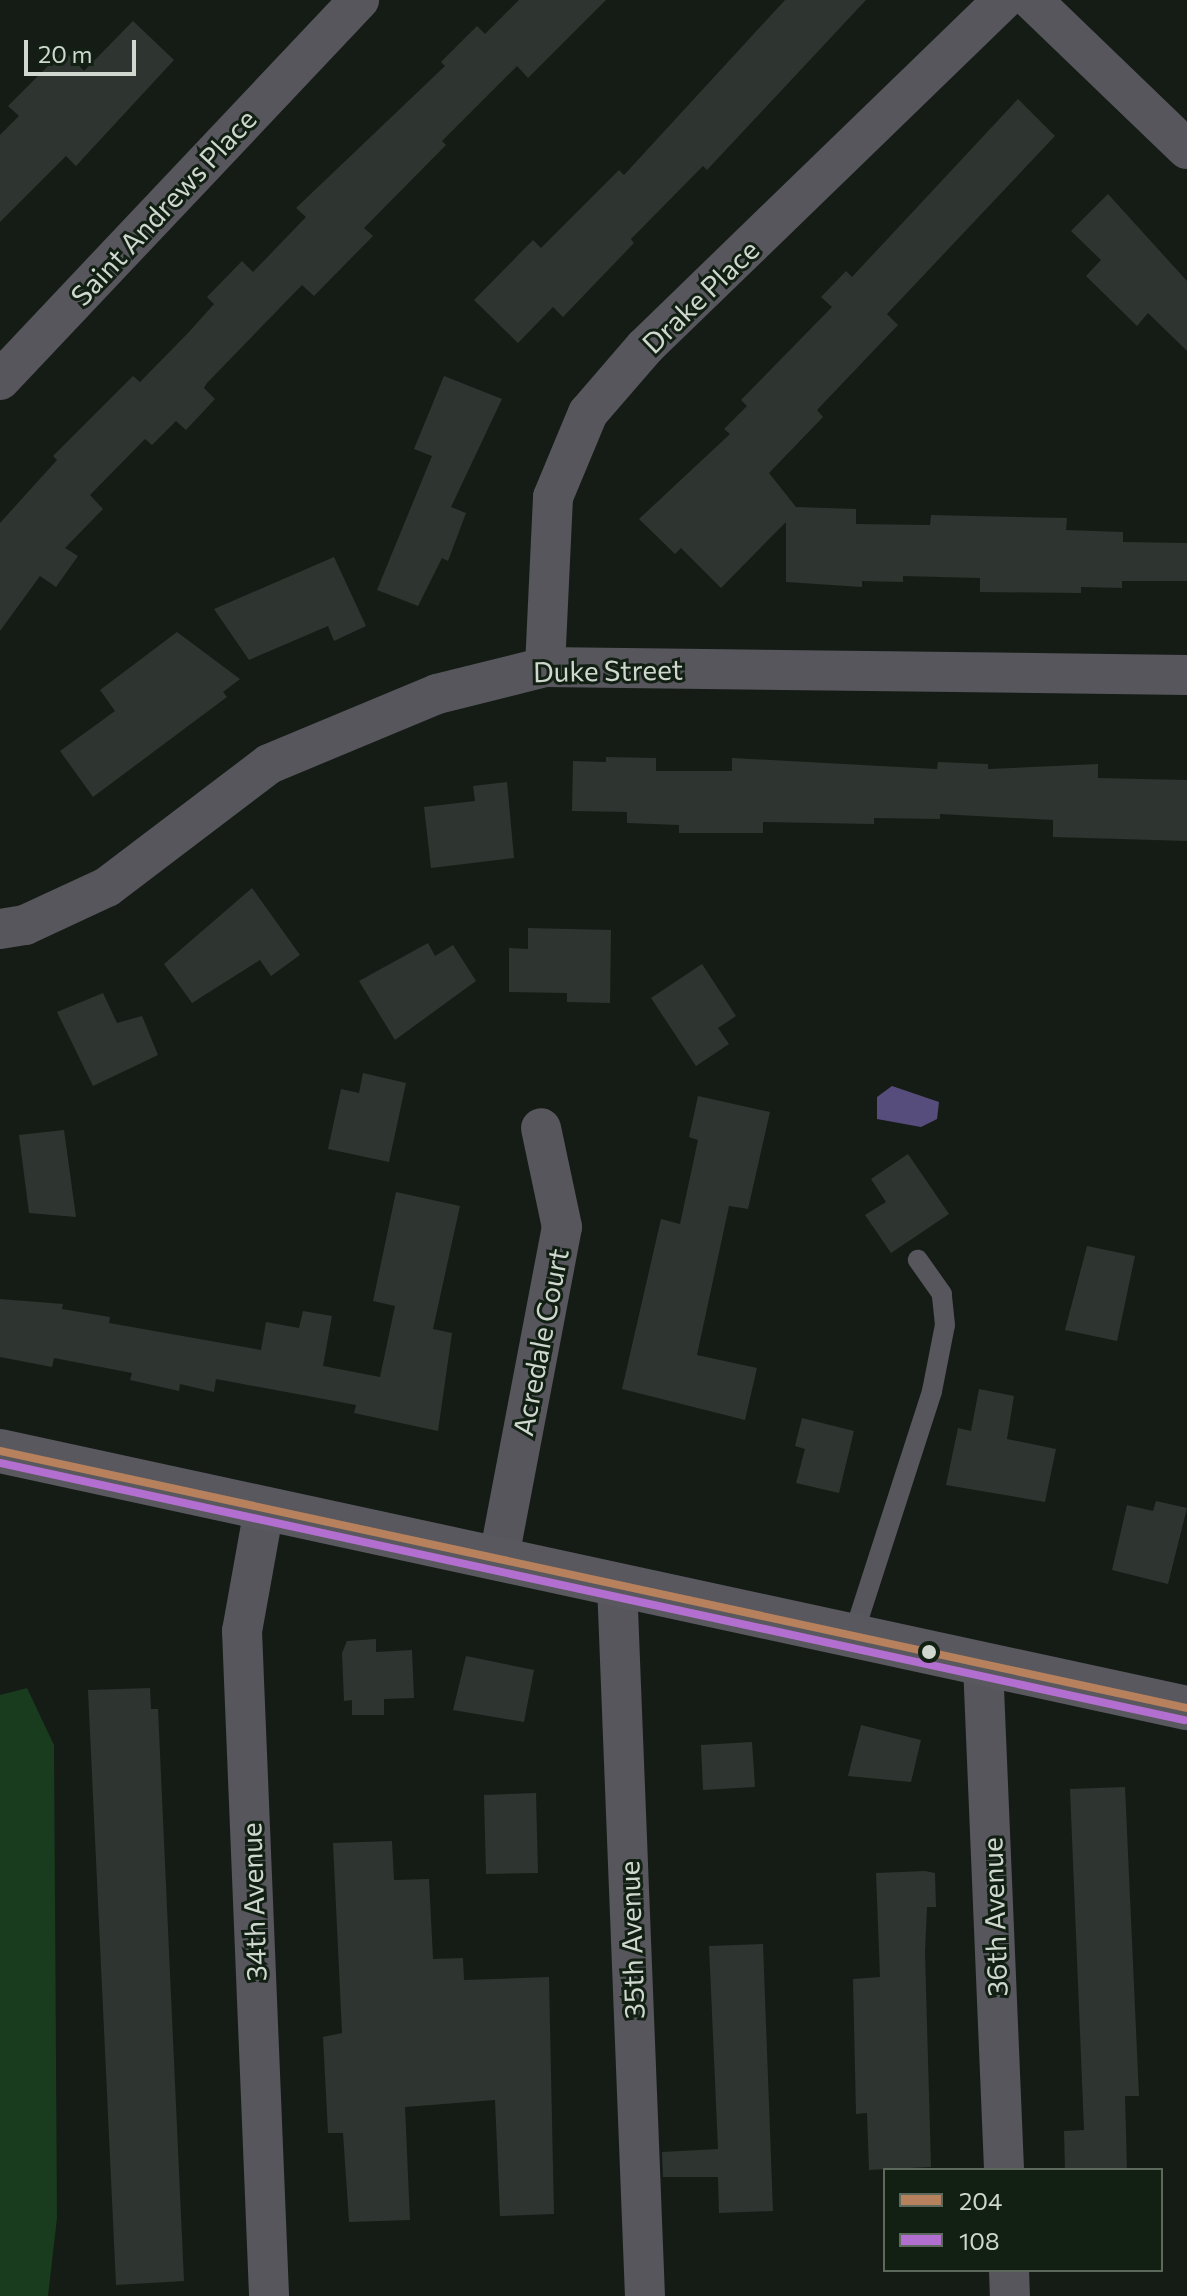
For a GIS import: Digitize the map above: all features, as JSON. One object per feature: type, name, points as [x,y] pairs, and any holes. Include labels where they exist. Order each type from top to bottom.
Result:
[{"type":"street","name":"Saint Andrews Place","points":[[0,380],[359,0]]},
{"type":"street","name":"Drake Place","points":[[545,667],[553,497],[588,413],[645,347],[1003,0]]},
{"type":"street","points":[[1032,0],[1187,149]]},
{"type":"street","name":"Duke Street","points":[[0,929],[25,925],[107,887],[269,764],[437,694],[545,667],[1187,675]]},
{"type":"street","name":"Acredale Court","points":[[499,1557],[562,1227],[541,1128]]},
{"type":"street","points":[[0,1451],[1187,1708]]},
{"type":"street","name":"34th Avenue","points":[[264,1509],[242,1631],[269,2296]]},
{"type":"street","name":"35th Avenue","points":[[617,1584],[645,2296]]},
{"type":"street","name":"36th Avenue","points":[[983,1664],[1004,2168]]},
{"type":"street","points":[[1009,2272],[1010,2296]]},
{"type":"lane","points":[[853,1636],[932,1391],[945,1325],[942,1294],[918,1260]]},
{"type":"green space","points":[[27,1688],[54,1745],[57,2218],[48,2296],[0,2296],[0,1695]]},
{"type":"shaded area","points":[[892,1086],[939,1102],[937,1119],[921,1127],[877,1119],[877,1097]]},
{"type":"building","points":[[519,0],[606,0],[528,78],[517,66],[442,141],[446,145],[364,228],[373,236],[314,296],[302,285],[207,383],[204,388],[215,399],[186,430],[176,421],[152,445],[145,439],[90,495],[103,509],[65,548],[78,556],[56,587],[40,576],[0,631],[0,523],[57,460],[53,456],[133,376],[140,382],[189,332],[214,304],[207,297],[242,261],[253,272],[306,217],[296,208],[445,66],[441,62],[477,26],[485,34]]},
{"type":"building","points":[[785,0],[866,0],[707,170],[703,166],[631,239],[634,243],[563,317],[553,307],[518,343],[474,300],[533,240],[541,248],[619,170],[624,175]]},
{"type":"building","points":[[133,21],[174,60],[76,166],[66,156],[0,222],[0,135],[19,116],[8,106],[64,50],[84,71]]},
{"type":"building","points":[[1018,99],[1055,136],[887,314],[898,325],[817,410],[823,417],[769,473],[796,507],[856,509],[856,524],[930,525],[931,515],[1067,518],[1066,530],[1123,532],[1123,542],[1187,543],[1187,581],[1122,581],[1122,588],[1081,587],[1081,593],[980,592],[980,578],[903,576],[903,582],[862,581],[862,587],[786,582],[786,522],[721,588],[681,548],[675,554],[639,519],[730,434],[724,429],[747,406],[741,400],[832,307],[821,297],[846,271],[852,277]]},
{"type":"building","points":[[1108,194],[1187,281],[1187,351],[1148,313],[1137,326],[1086,276],[1101,260],[1071,231]]},
{"type":"building","points":[[444,376],[502,399],[451,507],[466,513],[448,561],[442,558],[418,606],[377,590],[432,456],[414,449]]},
{"type":"building","points":[[334,557],[366,626],[334,641],[328,626],[249,660],[214,609]]},
{"type":"building","points":[[177,632],[240,679],[223,692],[227,697],[93,797],[60,751],[115,711],[100,690]]},
{"type":"building","points":[[606,757],[656,758],[656,771],[732,771],[732,758],[937,769],[938,762],[988,764],[988,769],[1098,764],[1098,778],[1187,780],[1187,841],[1053,837],[1053,820],[940,814],[940,819],[874,818],[874,824],[763,822],[763,833],[679,833],[679,825],[627,823],[627,812],[572,811],[573,761],[606,762]]},
{"type":"building","points":[[507,782],[514,858],[431,868],[424,807],[475,801],[473,786]]},
{"type":"building","points":[[252,888],[300,955],[271,976],[260,960],[192,1003],[164,964]]},
{"type":"building","points":[[528,928],[611,930],[610,1003],[567,1002],[567,993],[509,992],[509,948],[528,949]]},
{"type":"building","points":[[428,943],[435,956],[453,945],[476,981],[395,1040],[359,981]]},
{"type":"building","points":[[702,964],[736,1016],[718,1028],[729,1044],[696,1066],[651,998]]},
{"type":"building","points":[[103,993],[117,1023],[142,1016],[158,1055],[93,1086],[57,1012]]},
{"type":"building","points":[[363,1073],[406,1083],[389,1162],[328,1149],[341,1089],[359,1093]]},
{"type":"building","points":[[698,1096],[770,1112],[748,1209],[729,1206],[697,1355],[757,1368],[745,1420],[622,1389],[661,1219],[680,1224],[698,1140],[689,1137]]},
{"type":"building","points":[[64,1130],[76,1217],[29,1213],[19,1135]]},
{"type":"building","points":[[908,1154],[949,1214],[891,1253],[865,1215],[886,1202],[871,1179]]},
{"type":"building","points":[[396,1192],[460,1206],[433,1329],[452,1333],[438,1431],[354,1413],[356,1405],[216,1379],[214,1392],[180,1384],[179,1391],[130,1380],[132,1373],[54,1358],[52,1367],[0,1357],[0,1299],[63,1304],[62,1309],[110,1317],[109,1323],[261,1350],[266,1322],[299,1328],[303,1311],[332,1316],[323,1366],[380,1377],[395,1306],[373,1301]]},
{"type":"building","points":[[1087,1246],[1135,1256],[1117,1341],[1065,1330]]},
{"type":"building","points":[[979,1389],[1014,1396],[1007,1439],[1056,1449],[1045,1502],[946,1485],[958,1428],[971,1431]]},
{"type":"building","points":[[802,1418],[854,1431],[839,1493],[796,1483],[805,1449],[795,1446]]},
{"type":"building","points":[[1156,1501],[1187,1508],[1168,1584],[1112,1570],[1127,1505],[1153,1511]]},
{"type":"building","points":[[376,1639],[376,1652],[412,1650],[414,1698],[384,1699],[384,1715],[352,1715],[352,1700],[344,1701],[342,1653],[347,1641]]},
{"type":"building","points":[[466,1656],[534,1670],[524,1722],[453,1710]]},
{"type":"building","points":[[150,1688],[151,1709],[158,1709],[184,2281],[116,2285],[88,1690]]},
{"type":"building","points":[[861,1725],[921,1740],[911,1782],[848,1776]]},
{"type":"building","points":[[752,1742],[755,1787],[703,1790],[701,1745]]},
{"type":"building","points":[[1125,1787],[1139,2096],[1125,2096],[1127,2168],[1065,2168],[1064,2131],[1084,2130],[1070,1789]]},
{"type":"building","points":[[536,1793],[538,1873],[486,1874],[484,1795]]},
{"type":"building","points":[[392,1841],[394,1880],[429,1879],[433,1959],[463,1958],[464,1980],[549,1977],[554,2214],[500,2216],[495,2100],[405,2107],[410,2220],[349,2222],[343,2133],[328,2133],[323,2037],[342,2033],[333,1843]]},
{"type":"building","points":[[876,1873],[935,1873],[936,1907],[927,1907],[925,1952],[931,2167],[869,2170],[867,2113],[856,2114],[853,1979],[880,1977]]},
{"type":"building","points":[[763,1944],[773,2211],[719,2213],[718,2177],[663,2177],[662,2152],[718,2149],[709,1946]]},
{"type":"transit line","name":"204","points":[[0,1451],[1187,1708]]},
{"type":"transit line","name":"108","points":[[0,1463],[1184,1720]]}]
